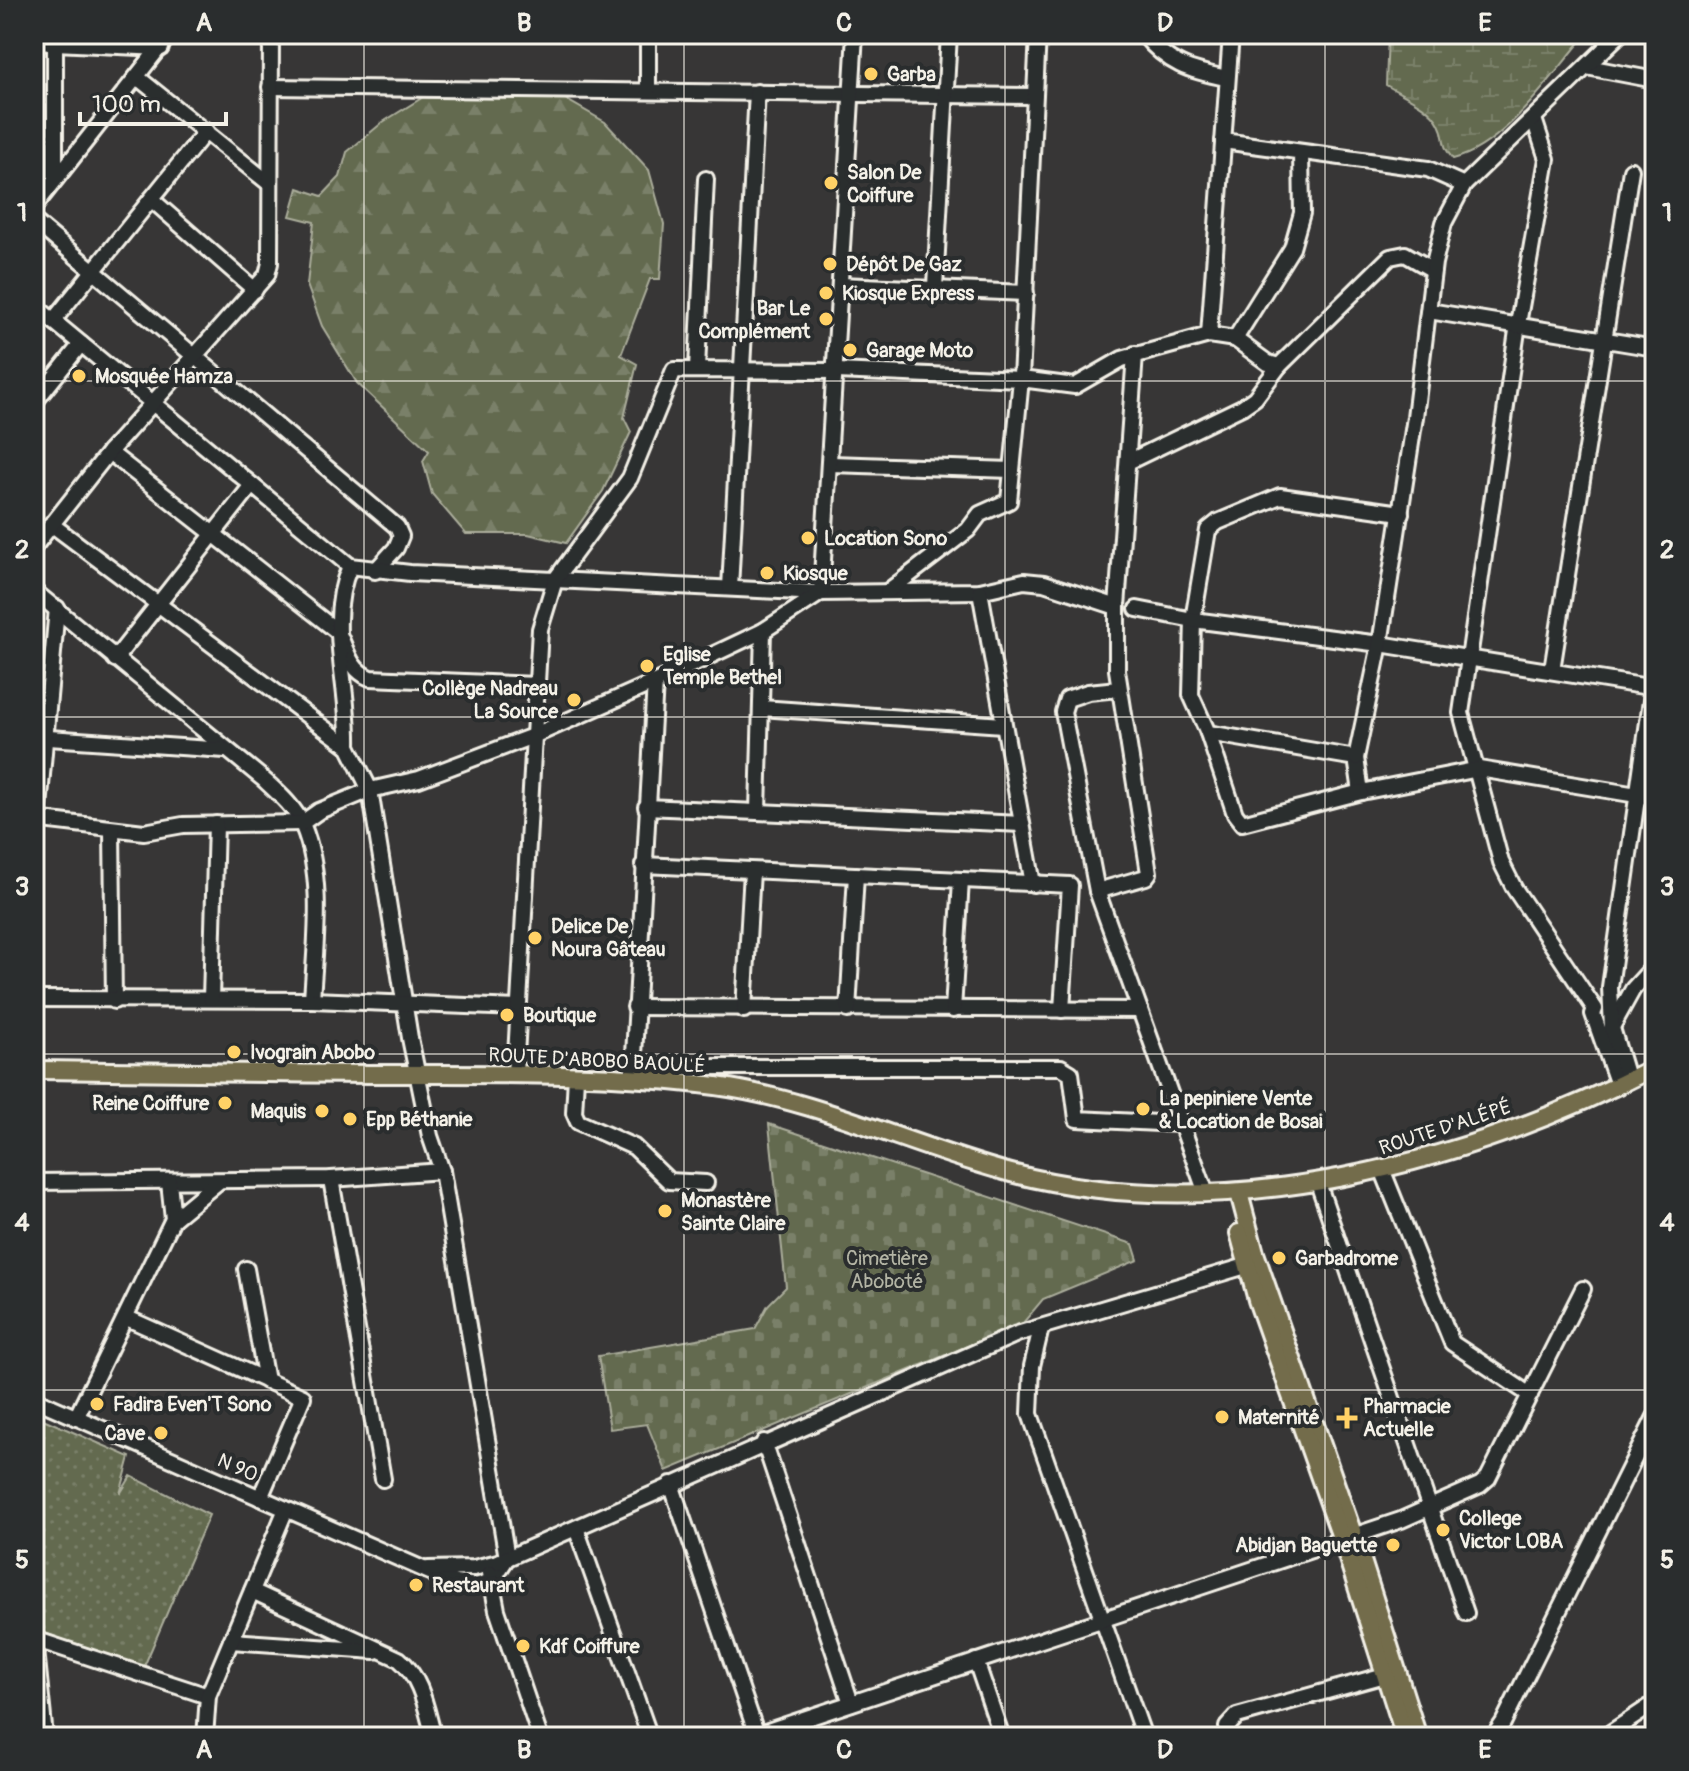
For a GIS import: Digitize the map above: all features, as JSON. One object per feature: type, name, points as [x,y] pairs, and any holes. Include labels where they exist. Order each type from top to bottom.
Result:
[{"type":"main road","name":"ROUTE D'ALÉPÉ","points":[[1239,1193],[1318,1183],[1441,1154],[1623,1083],[1655,1067]]},
{"type":"main road","name":"ROUTE D'ABOBO BAOULÉ","points":[[34,1070],[576,1077],[633,1072],[769,1095],[1018,1175],[1093,1186],[1239,1193]]},
{"type":"main road","points":[[1239,1193],[1237,1222],[1418,1737]]},
{"type":"main road","points":[[1348,1538],[1405,1737]]},
{"type":"street","points":[[34,207],[170,34]]},
{"type":"street","points":[[34,547],[109,452],[255,290],[270,263],[271,34]]},
{"type":"street","points":[[648,34],[648,91]]},
{"type":"street","points":[[821,593],[837,371],[855,34]]},
{"type":"street","points":[[935,287],[949,34]]},
{"type":"street","points":[[887,592],[968,530],[980,514],[1006,504],[1021,379],[1038,34]]},
{"type":"street","points":[[1143,34],[1168,61],[1186,70],[1227,78]]},
{"type":"street","points":[[1209,335],[1231,34]]},
{"type":"street","points":[[1361,792],[1356,758],[1380,644],[1401,513],[1433,270],[1444,223],[1464,185],[1620,34]]},
{"type":"street","points":[[34,42],[55,39],[161,48]]},
{"type":"street","points":[[55,39],[55,178]]},
{"type":"street","points":[[1587,67],[1655,80]]},
{"type":"street","points":[[137,77],[270,184]]},
{"type":"street","points":[[270,87],[1034,96]]},
{"type":"street","points":[[730,588],[757,92]]},
{"type":"street","points":[[1534,119],[1547,159],[1466,658],[1461,713],[1479,769],[1492,835],[1514,888],[1595,1009]]},
{"type":"street","points":[[53,321],[206,131]]},
{"type":"street","points":[[1223,141],[1428,169],[1464,185]]},
{"type":"street","points":[[1235,339],[1292,248],[1302,213],[1301,152]]},
{"type":"street","points":[[1552,670],[1631,170]]},
{"type":"street","points":[[697,369],[706,179]]},
{"type":"street","points":[[151,199],[255,290]]},
{"type":"street","points":[[34,221],[397,527],[401,536],[396,548],[375,571]]},
{"type":"street","points":[[1130,461],[1255,398],[1279,366],[1390,257],[1405,254],[1433,270]]},
{"type":"street","points":[[841,285],[1026,293]]},
{"type":"street","points":[[34,305],[350,566],[375,571],[821,593],[980,591],[1024,581],[1044,583],[1117,607]]},
{"type":"street","points":[[1429,311],[1655,348]]},
{"type":"street","points":[[515,1074],[541,619],[555,580],[630,478],[672,372],[697,369],[837,371],[1021,379],[1075,386],[1135,354],[1209,335],[1235,339],[1268,363],[1279,366]]},
{"type":"street","points":[[34,403],[81,344]]},
{"type":"street","points":[[643,865],[1097,888],[1146,877],[1149,873],[1118,689],[1117,607],[1130,461],[1135,354]]},
{"type":"street","points":[[109,452],[338,632],[353,667],[370,678],[537,685]]},
{"type":"street","points":[[831,464],[1012,470]]},
{"type":"street","points":[[115,659],[252,485]]},
{"type":"street","points":[[1401,513],[1280,496],[1218,522],[1206,534],[1193,620],[1191,695],[1208,733],[1235,814],[1242,823],[1361,792],[1479,769],[1655,798]]},
{"type":"street","points":[[51,524],[348,746],[370,790],[405,1005],[430,1136],[442,1171],[507,1558],[492,1581],[476,1586]]},
{"type":"street","points":[[348,746],[349,717],[338,632],[339,597],[350,566]]},
{"type":"street","points":[[34,591],[284,798],[302,823],[315,883],[312,1000]]},
{"type":"street","points":[[980,591],[1033,884]]},
{"type":"street","points":[[57,608],[40,738],[36,819],[144,832],[216,824],[302,823],[319,811],[370,790],[419,779],[533,736],[655,682],[763,631],[821,593]]},
{"type":"street","points":[[1137,609],[1193,620],[1654,683],[1610,991],[1607,1032]]},
{"type":"street","points":[[758,811],[763,631]]},
{"type":"street","points":[[655,682],[633,1072],[1061,1067],[1071,1073],[1074,1115],[1077,1119],[1179,1124]]},
{"type":"street","points":[[1118,689],[1074,695],[1063,705],[1097,888],[1206,1193]]},
{"type":"street","points":[[761,708],[1003,725]]},
{"type":"street","points":[[1208,733],[1356,758]]},
{"type":"street","points":[[40,738],[225,750]]},
{"type":"street","points":[[646,807],[1022,824]]},
{"type":"street","points":[[211,999],[216,824]]},
{"type":"street","points":[[112,829],[114,1001]]},
{"type":"street","points":[[744,1010],[752,871]]},
{"type":"street","points":[[848,1010],[856,875]]},
{"type":"street","points":[[953,1010],[961,880]]},
{"type":"street","points":[[1062,1010],[1070,885]]},
{"type":"street","points":[[1607,1032],[1633,989],[1655,965]]},
{"type":"street","points":[[1610,991],[1593,1014],[1607,1032],[1623,1083]]},
{"type":"street","points":[[34,999],[312,1000],[519,1008]]},
{"type":"street","points":[[635,1007],[1140,1010]]},
{"type":"street","points":[[576,1077],[574,1113],[578,1122],[634,1147],[669,1181],[706,1183]]},
{"type":"street","points":[[1382,1169],[1452,1343],[1530,1395]]},
{"type":"street","points":[[34,1182],[331,1179],[442,1171]]},
{"type":"street","points":[[331,1179],[383,1479]]},
{"type":"street","points":[[76,1418],[173,1219],[219,1181]]},
{"type":"street","points":[[169,1182],[173,1219]]},
{"type":"street","points":[[1318,1183],[1466,1613]]},
{"type":"street","name":"N 90","points":[[428,1569],[480,1567],[507,1558],[764,1442],[1017,1334],[1252,1265]]},
{"type":"street","points":[[246,1269],[266,1381]]},
{"type":"street","points":[[671,1484],[753,1736],[1430,1510],[1488,1478],[1583,1289]]},
{"type":"street","points":[[127,1318],[303,1397],[260,1498]]},
{"type":"street","points":[[1041,1328],[1032,1366],[1030,1414],[1105,1618],[1144,1737]]},
{"type":"street","name":"N 90","points":[[34,1399],[455,1583],[476,1586]]},
{"type":"street","points":[[1493,1737],[1510,1710],[1655,1417]]},
{"type":"street","points":[[764,1442],[851,1703]]},
{"type":"street","points":[[205,1737],[208,1696],[286,1509]]},
{"type":"street","points":[[576,1528],[650,1737]]},
{"type":"street","points":[[480,1567],[492,1581],[497,1610],[540,1737]]},
{"type":"street","points":[[476,1586],[480,1567]]},
{"type":"street","points":[[476,1586],[497,1610]]},
{"type":"street","points":[[252,1591],[385,1652],[411,1669],[434,1737]]},
{"type":"street","points":[[45,1737],[34,1640],[208,1696]]},
{"type":"street","points":[[231,1641],[385,1652]]},
{"type":"street","points":[[976,1661],[1002,1737]]},
{"type":"street","points":[[1230,1737],[1227,1727],[1237,1716],[1385,1675]]},
{"type":"street","points":[[1604,1737],[1655,1703]]},
{"type":"green space","points":[[1388,34],[1587,34],[1509,125],[1472,152],[1453,159],[1435,118],[1416,102],[1386,85]]},
{"type":"green space","points":[[491,83],[565,99],[605,122],[649,170],[664,224],[660,279],[650,279],[621,355],[637,364],[624,418],[631,432],[603,491],[566,543],[528,534],[466,534],[432,494],[423,461],[429,451],[357,383],[322,326],[307,285],[314,222],[290,216],[298,188],[322,196],[340,177],[347,152],[383,122],[425,96]]},
{"type":"green space","name":"Cimetière Aboboté","points":[[769,1124],[1133,1244],[1138,1260],[1043,1299],[1023,1323],[666,1471],[647,1424],[610,1429],[598,1356],[755,1329],[768,1305],[786,1287]]},
{"type":"green space","points":[[34,1415],[130,1457],[120,1494],[131,1476],[209,1515],[143,1669],[34,1629]]},
{"type":"place","name":"Garba","points":[[871,74]]},
{"type":"place","name":"Salon De Coiffure","points":[[831,183]]},
{"type":"place","name":"Dépôt De Gaz","points":[[830,264]]},
{"type":"place","name":"Kiosque Express","points":[[826,293]]},
{"type":"place","name":"Bar Le Complément","points":[[826,319]]},
{"type":"place","name":"Garage Moto","points":[[850,350]]},
{"type":"place","name":"Mosquée Hamza","points":[[79,376]]},
{"type":"place","name":"Location Sono","points":[[808,538]]},
{"type":"place","name":"Kiosque","points":[[767,573]]},
{"type":"place","name":"Eglise Temple Bethel","points":[[647,666]]},
{"type":"place","name":"Collège Nadreau La Source","points":[[574,700]]},
{"type":"place","name":"Delice De Noura Gâteau","points":[[535,938]]},
{"type":"place","name":"Boutique","points":[[507,1015]]},
{"type":"place","name":"Ivograin Abobo","points":[[234,1052]]},
{"type":"place","name":"Reine Coiffure","points":[[225,1103]]},
{"type":"place","name":"La pepiniere Vente & Location de Bosai","points":[[1143,1109]]},
{"type":"place","name":"Maquis","points":[[322,1111]]},
{"type":"place","name":"Epp Béthanie","points":[[350,1119]]},
{"type":"place","name":"Monastère Sainte Claire","points":[[665,1211]]},
{"type":"place","name":"Garbadrome","points":[[1279,1258]]},
{"type":"place","name":"Fadira Even'T Sono","points":[[97,1404]]},
{"type":"place","name":"Maternité","points":[[1222,1417]]},
{"type":"place","name":"Pharmacie Actuelle","points":[[1347,1418]]},
{"type":"place","name":"Cave","points":[[161,1433]]},
{"type":"place","name":"College Victor LOBA","points":[[1443,1530]]},
{"type":"place","name":"Abidjan Baguette","points":[[1393,1545]]},
{"type":"place","name":"Restaurant","points":[[416,1585]]},
{"type":"place","name":"Kdf Coiffure","points":[[523,1646]]}]
